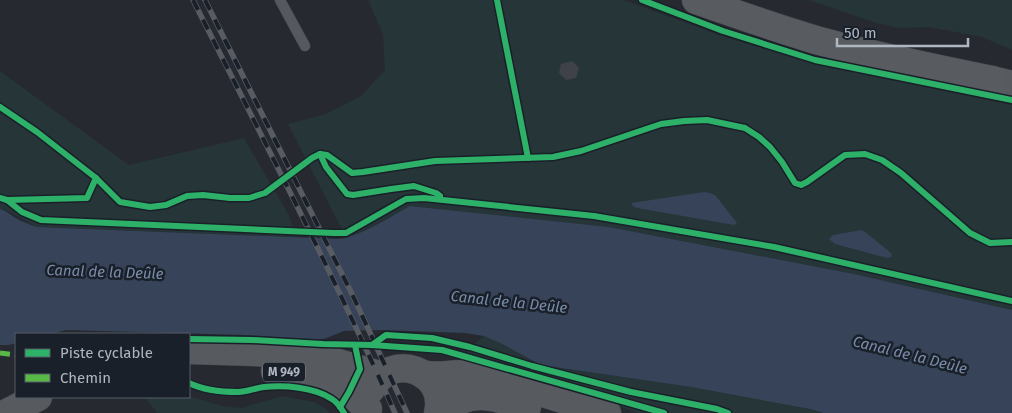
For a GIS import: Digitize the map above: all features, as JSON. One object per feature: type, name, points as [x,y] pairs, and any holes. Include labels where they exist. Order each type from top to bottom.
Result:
[{"type":"highway","points":[[696,0],[817,40],[897,60],[1005,82]]},
{"type":"main road","name":"M 949","points":[[190,350],[306,356],[329,360],[382,375]]},
{"type":"main road","name":"M 949","points":[[190,366],[254,369],[317,377],[343,387],[368,411]]},
{"type":"main road","points":[[368,411],[370,390],[375,382],[382,375],[392,370],[403,368],[414,370],[429,379],[436,390],[439,413]]},
{"type":"main road","points":[[424,375],[436,377],[477,374],[492,377],[607,413]]},
{"type":"main road","points":[[0,400],[15,392]]},
{"type":"main road","points":[[439,413],[462,399],[480,395],[500,399],[544,413]]},
{"type":"main road","points":[[6,413],[36,398]]},
{"type":"lane","points":[[280,0],[305,46]]},
{"type":"shaded area","points":[[368,0],[624,0],[722,36],[815,64],[1012,105],[1012,310],[854,274],[609,227],[410,206],[347,239],[288,124],[326,114],[361,96],[385,70],[383,34]]},
{"type":"shaded area","points":[[809,0],[1012,0],[1012,50],[982,37],[929,27],[899,28],[876,23]]},
{"type":"shaded area","points":[[0,71],[129,165],[244,138],[287,212],[297,237],[37,227],[4,209],[0,209]]},
{"type":"shaded area","points":[[484,336],[541,365],[691,387],[824,413],[636,413],[579,394],[469,365],[465,357],[470,347]]},
{"type":"shaded area","points":[[190,396],[222,406],[241,408],[282,396],[314,402],[327,409],[329,413],[157,413],[146,398],[190,398]]},
{"type":"water","points":[[704,192],[716,196],[737,223],[734,225],[637,208],[631,203]]},
{"type":"water","name":"Canal de la Deûle","points":[[410,206],[609,227],[854,274],[1012,310],[1012,413],[824,413],[691,387],[541,365],[484,336],[465,333],[382,330],[344,331],[324,339],[310,340],[244,335],[66,330],[55,333],[15,333],[15,343],[0,345],[0,209],[37,227],[339,239],[355,235]]},
{"type":"water","points":[[861,230],[891,253],[892,257],[887,258],[835,244],[829,239],[833,235]]},
{"type":"building","points":[[572,61],[579,68],[576,78],[566,80],[559,73],[561,64]]},
{"type":"railway","points":[[193,0],[322,257],[395,413]]},
{"type":"railway","points":[[205,0],[353,296],[407,413]]},
{"type":"marked path","points":[[0,353],[15,355]]},
{"type":"cycle path","points":[[497,0],[528,158]]},
{"type":"cycle path","points":[[642,0],[723,31],[815,60],[1012,100]]},
{"type":"cycle path","points":[[0,107],[37,132],[96,178],[87,198],[7,200]]},
{"type":"cycle path","points":[[440,196],[414,186],[353,195],[347,194],[326,167],[320,154],[327,155],[352,173],[435,161],[553,157],[581,151],[661,124],[707,120],[745,128],[759,137],[782,162],[795,183],[801,185],[845,155],[865,154],[882,160],[901,173],[970,233],[990,243],[1012,242]]},
{"type":"cycle path","points":[[96,178],[120,202],[150,207],[166,205],[187,196],[203,195],[249,198],[265,193],[320,154]]},
{"type":"cycle path","points":[[0,198],[7,200],[22,212],[41,220],[333,233],[346,233],[406,199],[424,198],[594,216],[774,247],[1012,301]]},
{"type":"cycle path","points":[[372,345],[386,335],[432,338],[631,392],[717,409],[728,413]]},
{"type":"cycle path","points":[[190,339],[372,345],[442,350],[664,413]]},
{"type":"cycle path","points":[[340,407],[360,369],[355,345]]},
{"type":"cycle path","points":[[190,383],[206,389],[226,392],[241,392],[272,386],[308,389],[332,399],[344,413]]}]
